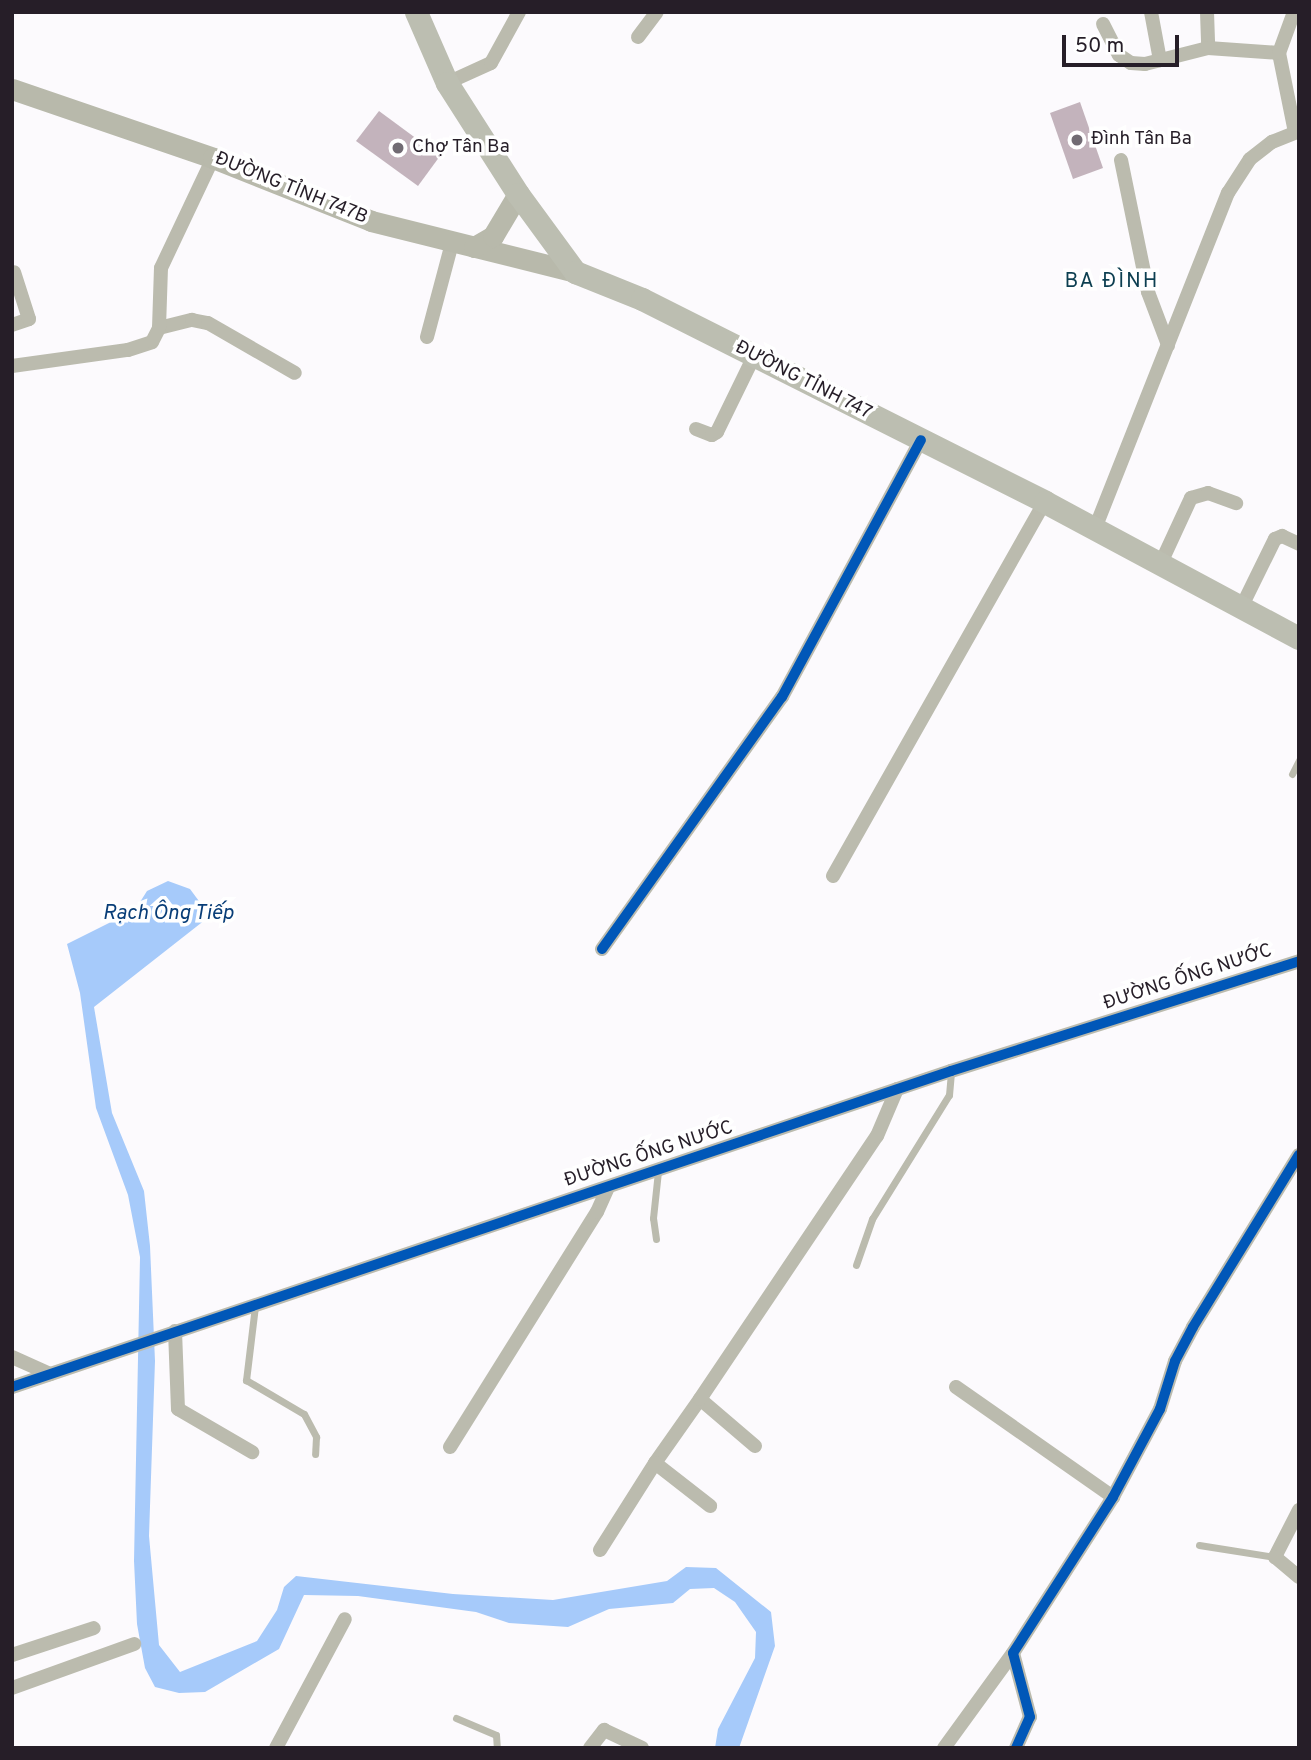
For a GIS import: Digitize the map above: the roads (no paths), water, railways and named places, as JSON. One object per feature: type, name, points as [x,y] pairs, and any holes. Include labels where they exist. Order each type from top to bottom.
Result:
[{"type":"main road","points":[[416,12],[447,83],[518,194],[575,272]]},
{"type":"main road","name":"ĐƯỜNG TỈNH 747B","points":[[12,89],[213,158],[371,221],[575,272]]},
{"type":"main road","points":[[474,247],[493,236],[518,194]]},
{"type":"main road","name":"ĐƯỜNG TỈNH 747","points":[[575,272],[642,299],[1045,502],[1094,531],[1299,638]]},
{"type":"street","points":[[447,83],[491,63],[519,12]]},
{"type":"street","points":[[638,37],[657,12]]},
{"type":"street","points":[[1150,12],[1160,60]]},
{"type":"street","points":[[1207,12],[1208,48]]},
{"type":"street","points":[[1094,531],[1238,176],[1250,159],[1297,132],[1279,53],[1294,12]]},
{"type":"street","points":[[1103,24],[1119,55],[1131,63],[1160,60],[1208,48],[1279,53]]},
{"type":"street","points":[[12,366],[128,350],[152,342],[159,328],[161,268],[213,158]]},
{"type":"street","points":[[1121,160],[1151,304],[1168,345]]},
{"type":"street","points":[[427,337],[452,243]]},
{"type":"street","points":[[12,325],[29,319],[14,272]]},
{"type":"street","points":[[159,328],[192,320],[208,323],[295,373]]},
{"type":"street","points":[[695,429],[712,435],[717,432],[754,356]]},
{"type":"street","points":[[602,949],[782,697],[921,440]]},
{"type":"street","points":[[1160,565],[1191,498],[1208,493],[1236,503]]},
{"type":"street","points":[[833,876],[1045,502]]},
{"type":"street","points":[[1241,608],[1275,539],[1282,536],[1299,544]]},
{"type":"street","name":"ĐƯỜNG ỐNG NƯỚC","points":[[12,1387],[256,1302],[657,1171],[951,1071],[1299,961]]},
{"type":"street","points":[[600,1550],[655,1462],[877,1136],[897,1089]]},
{"type":"street","points":[[944,1748],[1013,1653],[1113,1497],[1160,1409],[1175,1361],[1193,1327],[1299,1155]]},
{"type":"street","points":[[450,1447],[597,1212],[608,1187]]},
{"type":"street","points":[[175,1331],[178,1409],[251,1452]]},
{"type":"street","points":[[12,1357],[50,1374]]},
{"type":"street","points":[[956,1387],[1113,1497]]},
{"type":"street","points":[[700,1399],[755,1446]]},
{"type":"street","points":[[655,1462],[710,1506]]},
{"type":"street","points":[[1299,1510],[1275,1557],[1299,1577]]},
{"type":"street","points":[[276,1748],[345,1619]]},
{"type":"street","points":[[12,1655],[94,1628]]},
{"type":"street","points":[[12,1688],[134,1644]]},
{"type":"street","points":[[1013,1653],[1030,1717],[1016,1748]]},
{"type":"street","points":[[590,1748],[604,1730],[642,1748]]},
{"type":"lane","points":[[1292,774],[1299,760]]},
{"type":"lane","points":[[856,1265],[872,1219],[949,1095],[951,1071]]},
{"type":"lane","points":[[656,1239],[653,1218],[657,1171]]},
{"type":"lane","points":[[256,1302],[246,1380],[304,1414],[316,1437],[314,1454]]},
{"type":"lane","points":[[1199,1545],[1275,1557]]},
{"type":"lane","points":[[456,1718],[496,1735],[497,1748]]},
{"type":"water","name":"Rạch Ông Tiếp","points":[[168,881],[190,889],[210,916],[94,1007],[112,1113],[144,1191],[150,1246],[155,1361],[149,1536],[159,1645],[180,1672],[257,1641],[277,1610],[284,1587],[296,1576],[453,1594],[553,1600],[667,1581],[686,1567],[716,1568],[771,1612],[775,1646],[739,1748],[715,1748],[718,1729],[755,1658],[756,1632],[735,1602],[714,1588],[690,1589],[673,1603],[609,1609],[568,1627],[509,1623],[476,1612],[358,1596],[304,1595],[279,1649],[205,1692],[179,1693],[155,1687],[145,1668],[137,1624],[134,1561],[140,1257],[128,1195],[96,1108],[80,993],[67,944],[135,910],[147,891]]},
{"type":"place","name":"Đình Tân Ba","points":[[1077,140]]},
{"type":"place","name":"Chợ Tân Ba","points":[[398,148]]},
{"type":"district","name":"BA ĐÌNH","points":[[1112,282]]}]
